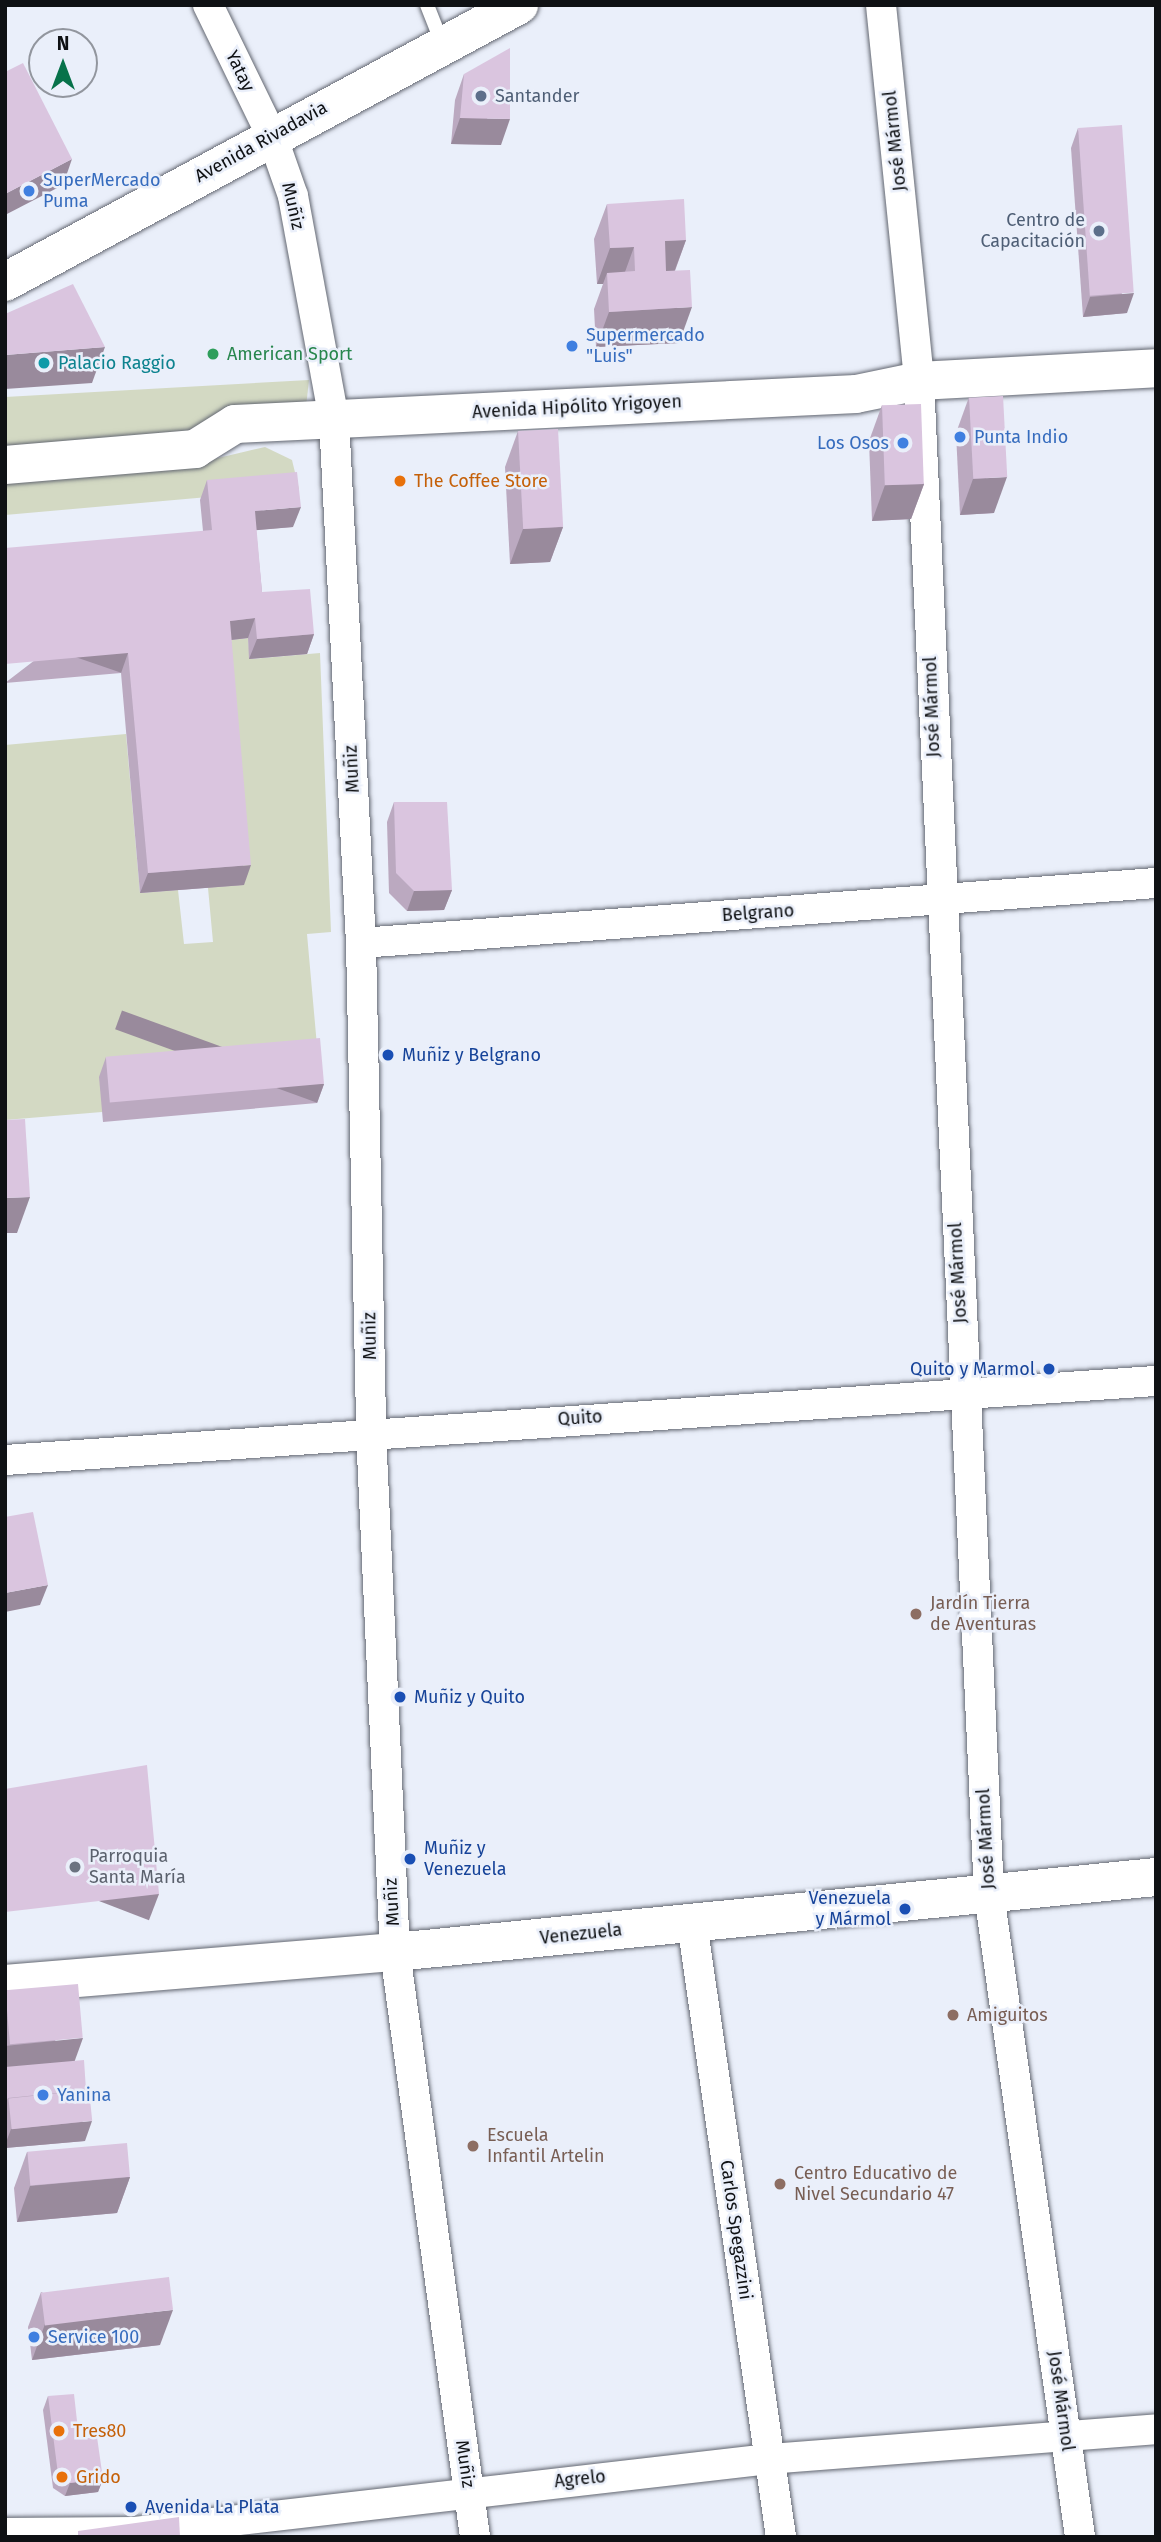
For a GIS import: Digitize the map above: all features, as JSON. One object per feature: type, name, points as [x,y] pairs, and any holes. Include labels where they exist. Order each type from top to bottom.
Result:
[{"type":"main road","name":"Avenida Rivadavia","points":[[5,282],[442,44],[519,5]]},
{"type":"main road","name":"Avenida Hipólito Yrigoyen","points":[[5,465],[195,449],[225,426],[856,394],[919,381],[1156,368]]},
{"type":"main road","name":"Venezuela","points":[[5,1984],[395,1952],[1156,1877]]},
{"type":"street","name":"Yatay","points":[[208,5],[272,136]]},
{"type":"street","name":"José Mármol","points":[[881,5],[919,381],[940,899],[989,1894],[1080,2537]]},
{"type":"street","name":"Muñiz","points":[[272,136],[293,196],[334,419],[361,943],[372,1432],[395,1952],[475,2537]]},
{"type":"street","name":"Belgrano","points":[[361,943],[1156,883]]},
{"type":"street","name":"Quito","points":[[5,1460],[372,1432],[1156,1381]]},
{"type":"street","name":"Carlos Spegazzini","points":[[692,1923],[780,2537]]},
{"type":"street","name":"Agrelo","points":[[5,2533],[135,2532],[468,2490],[769,2459],[1156,2429]]},
{"type":"lane","points":[[427,5],[442,44]]},
{"type":"green space","points":[[309,380],[306,407],[189,431],[5,446],[5,397]]},
{"type":"green space","points":[[265,447],[292,460],[299,489],[5,515],[5,479],[214,459]]},
{"type":"green space","points":[[248,638],[250,659],[320,653],[331,932],[307,934],[318,1057],[102,1112],[5,1120],[5,745],[126,734],[140,893],[178,890],[184,944],[213,942],[208,888],[222,641]]},
{"type":"building","points":[[510,48],[510,119],[460,118],[464,74]]},
{"type":"building","points":[[23,63],[28,73],[28,98],[41,98],[72,159],[5,194],[5,72]]},
{"type":"building","name":"Centro de Capacitación","points":[[1122,125],[1134,293],[1090,296],[1078,128]]},
{"type":"building","points":[[684,199],[686,240],[665,241],[666,271],[690,270],[692,307],[609,312],[607,273],[635,271],[634,247],[610,248],[607,204]]},
{"type":"building","points":[[73,284],[105,347],[5,355],[5,314]]},
{"type":"building","points":[[1003,396],[1007,477],[973,479],[969,398]]},
{"type":"building","points":[[921,404],[924,484],[885,485],[882,405]]},
{"type":"building","points":[[558,429],[563,527],[523,529],[518,431]]},
{"type":"building","points":[[297,472],[301,507],[255,511],[262,592],[310,589],[314,634],[257,639],[255,618],[230,621],[251,865],[148,873],[128,653],[5,664],[5,548],[212,530],[207,480]]},
{"type":"building","points":[[394,802],[447,802],[452,890],[414,891],[396,873]]},
{"type":"building","points":[[320,1038],[324,1084],[110,1103],[106,1057]]},
{"type":"building","points":[[25,1119],[30,1197],[5,1198],[5,1120]]},
{"type":"building","points":[[33,1512],[48,1585],[5,1593],[5,1517]]},
{"type":"building","name":"Parroquia Santa María","points":[[147,1765],[159,1894],[5,1912],[5,1789]]},
{"type":"building","points":[[78,1984],[83,2038],[10,2044],[5,1990]]},
{"type":"building","points":[[84,2060],[86,2090],[8,2098],[5,2104],[5,2067]]},
{"type":"building","points":[[89,2090],[92,2121],[12,2129],[8,2098]]},
{"type":"building","points":[[127,2143],[130,2177],[30,2186],[27,2152]]},
{"type":"building","points":[[169,2277],[173,2310],[45,2325],[41,2293]]},
{"type":"building","points":[[74,2394],[79,2439],[97,2437],[103,2479],[70,2483],[58,2474],[48,2396]]},
{"type":"building","points":[[179,2517],[180,2537],[78,2537],[78,2531]]},
{"type":"place","name":"Santander","points":[[481,96]]},
{"type":"place","name":"SuperMercado Puma","points":[[29,191]]},
{"type":"place","name":"Centro de Capacitación","points":[[1099,231]]},
{"type":"place","name":"Supermercado \"Luis\"","points":[[572,346]]},
{"type":"place","name":"American Sport","points":[[213,354]]},
{"type":"place","name":"Palacio Raggio","points":[[44,363]]},
{"type":"place","name":"Punta Indio","points":[[960,437]]},
{"type":"place","name":"Los Osos","points":[[903,443]]},
{"type":"place","name":"The Coffee Store","points":[[400,481]]},
{"type":"place","name":"Muñiz y Belgrano","points":[[388,1055]]},
{"type":"place","name":"Quito y Marmol","points":[[1049,1369]]},
{"type":"place","name":"Jardín Tierra de Aventuras","points":[[916,1614]]},
{"type":"place","name":"Muñiz y Quito","points":[[400,1697]]},
{"type":"place","name":"Muñiz y Venezuela","points":[[410,1859]]},
{"type":"place","name":"Parroquia Santa María","points":[[75,1867]]},
{"type":"place","name":"Venezuela y Mármol","points":[[905,1909]]},
{"type":"place","name":"Amiguitos","points":[[953,2015]]},
{"type":"place","name":"Yanina","points":[[43,2095]]},
{"type":"place","name":"Escuela Infantil Artelin","points":[[473,2146]]},
{"type":"place","name":"Centro Educativo de Nivel Secundario 47","points":[[780,2184]]},
{"type":"place","name":"Service 100","points":[[34,2337]]},
{"type":"place","name":"Tres80","points":[[59,2431]]},
{"type":"place","name":"Grido","points":[[62,2477]]},
{"type":"place","name":"Avenida La Plata","points":[[131,2507]]}]
